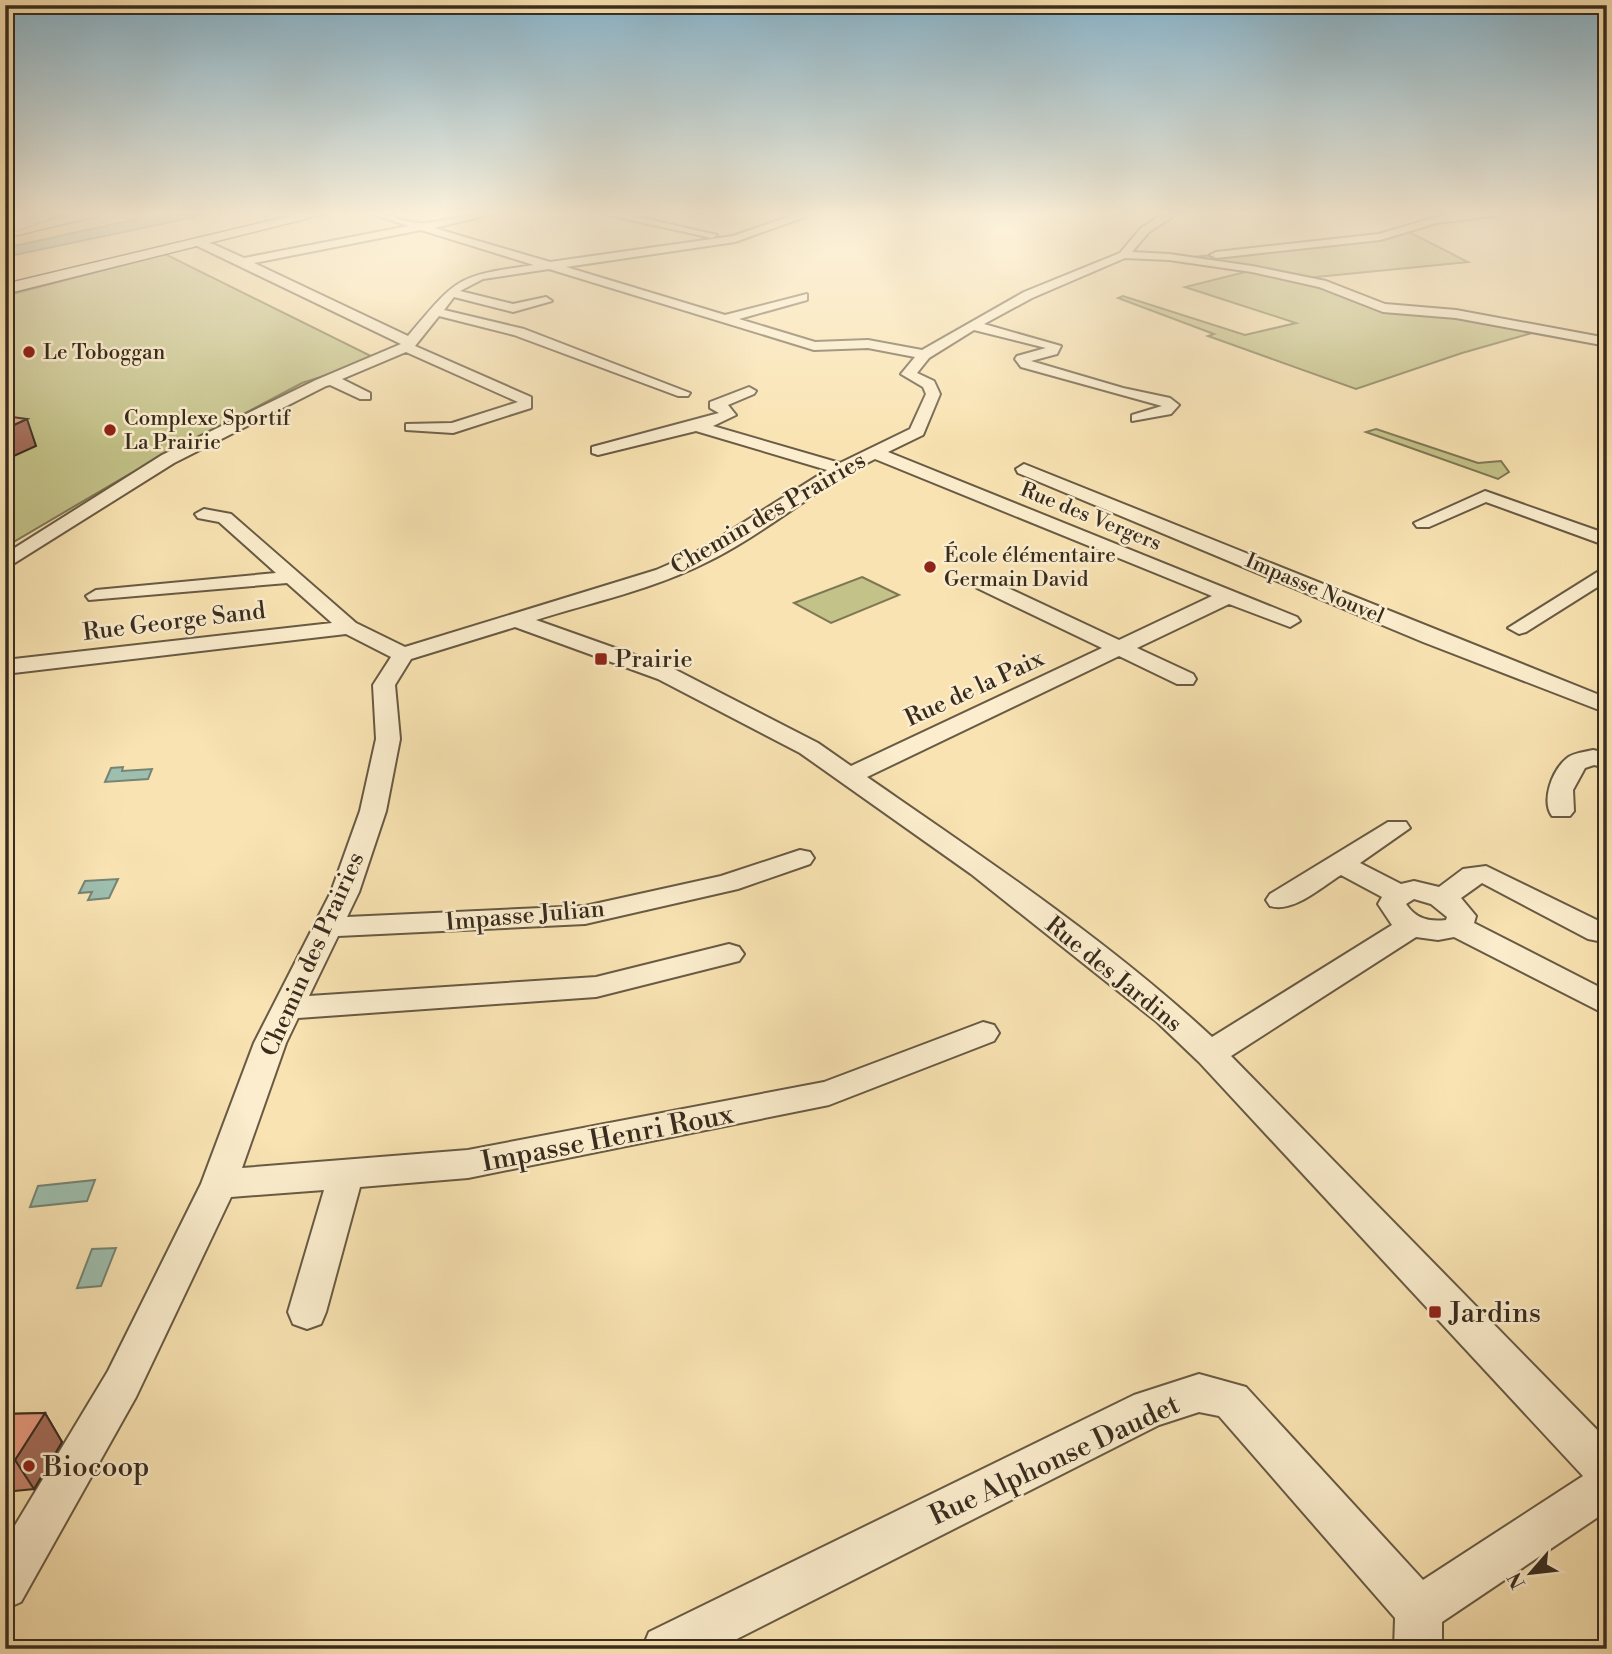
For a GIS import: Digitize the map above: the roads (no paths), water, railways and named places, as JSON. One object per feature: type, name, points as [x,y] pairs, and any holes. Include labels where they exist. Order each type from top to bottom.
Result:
[{"type":"street","points":[[299,290],[526,400],[526,405],[520,409],[453,428],[412,427]]},
{"type":"street","points":[[5,563],[168,459],[330,379],[408,345],[456,290]]},
{"type":"street","points":[[628,290],[814,346],[868,344],[924,355],[1040,290]]},
{"type":"street","points":[[1335,290],[1383,307],[1456,314],[1607,342]]},
{"type":"street","points":[[451,293],[513,308],[546,301]]},
{"type":"street","points":[[764,295],[785,302]]},
{"type":"street","points":[[725,319],[803,297]]},
{"type":"street","points":[[438,312],[519,332],[684,393]]},
{"type":"street","points":[[972,326],[1054,346],[1052,351],[1022,359],[1026,364],[1120,392],[1165,401],[1171,405],[1166,411],[1138,418]]},
{"type":"street","name":"Chemin des Prairies","points":[[5,1586],[122,1384],[219,1184],[270,1044],[345,892],[373,811],[388,739],[384,685],[403,655],[663,574],[702,557],[841,469],[917,432],[933,394],[929,384],[908,374],[924,355]]},
{"type":"street","points":[[330,379],[365,396]]},
{"type":"street","points":[[598,450],[697,426],[728,415],[725,409],[715,405],[749,391]]},
{"type":"street","points":[[697,426],[841,469]]},
{"type":"street","name":"Rue des Vergers","points":[[875,453],[1290,621]]},
{"type":"street","name":"Impasse Nouvel","points":[[1024,469],[1431,637],[1607,706]]},
{"type":"street","points":[[1423,523],[1485,496],[1607,540]]},
{"type":"street","points":[[204,514],[225,518],[349,627],[403,655]]},
{"type":"street","points":[[1519,628],[1607,572]]},
{"type":"street","points":[[96,596],[291,577]]},
{"type":"street","name":"Rue de la Paix","points":[[984,584],[1185,679]]},
{"type":"street","name":"Rue de la Paix","points":[[850,776],[1229,596]]},
{"type":"street","name":"Rue des Jardins","points":[[515,620],[666,674],[809,748],[981,868],[1168,1014],[1210,1054],[1607,1471]]},
{"type":"street","name":"Rue George Sand","points":[[5,667],[349,627]]},
{"type":"street","points":[[1561,810],[1560,790],[1575,763],[1593,757],[1607,761]]},
{"type":"street","points":[[1280,901],[1397,828]]},
{"type":"street","name":"Impasse Julian","points":[[327,927],[584,915],[728,883],[800,858]]},
{"type":"street","points":[[1340,863],[1398,894],[1414,891],[1443,898],[1453,904],[1462,916],[1458,927]]},
{"type":"street","points":[[1443,898],[1473,875],[1486,874],[1598,932]]},
{"type":"street","points":[[1398,894],[1392,904],[1397,916],[1412,926],[1438,933],[1458,927],[1607,1004]]},
{"type":"street","points":[[1210,1054],[1412,926]]},
{"type":"street","points":[[287,1008],[596,987],[729,954]]},
{"type":"street","name":"Impasse Henri Roux","points":[[219,1184],[468,1164],[829,1093],[983,1032]]},
{"type":"street","points":[[307,1312],[346,1174]]},
{"type":"street","name":"Rue Alphonse Daudet","points":[[666,1649],[1149,1409],[1199,1393],[1231,1400],[1419,1630]]},
{"type":"street","points":[[1419,1630],[1607,1485]]},
{"type":"place","name":"Le Toboggan","points":[[29,352]]},
{"type":"place","name":"Complexe Sportif La Prairie","points":[[110,430]]},
{"type":"place","name":"École élémentaire Germain David","points":[[930,567]]},
{"type":"place","name":"Prairie","points":[[601,659]]},
{"type":"place","name":"Jardins","points":[[1435,1312]]},
{"type":"place","name":"Biocoop","points":[[29,1466]]}]
